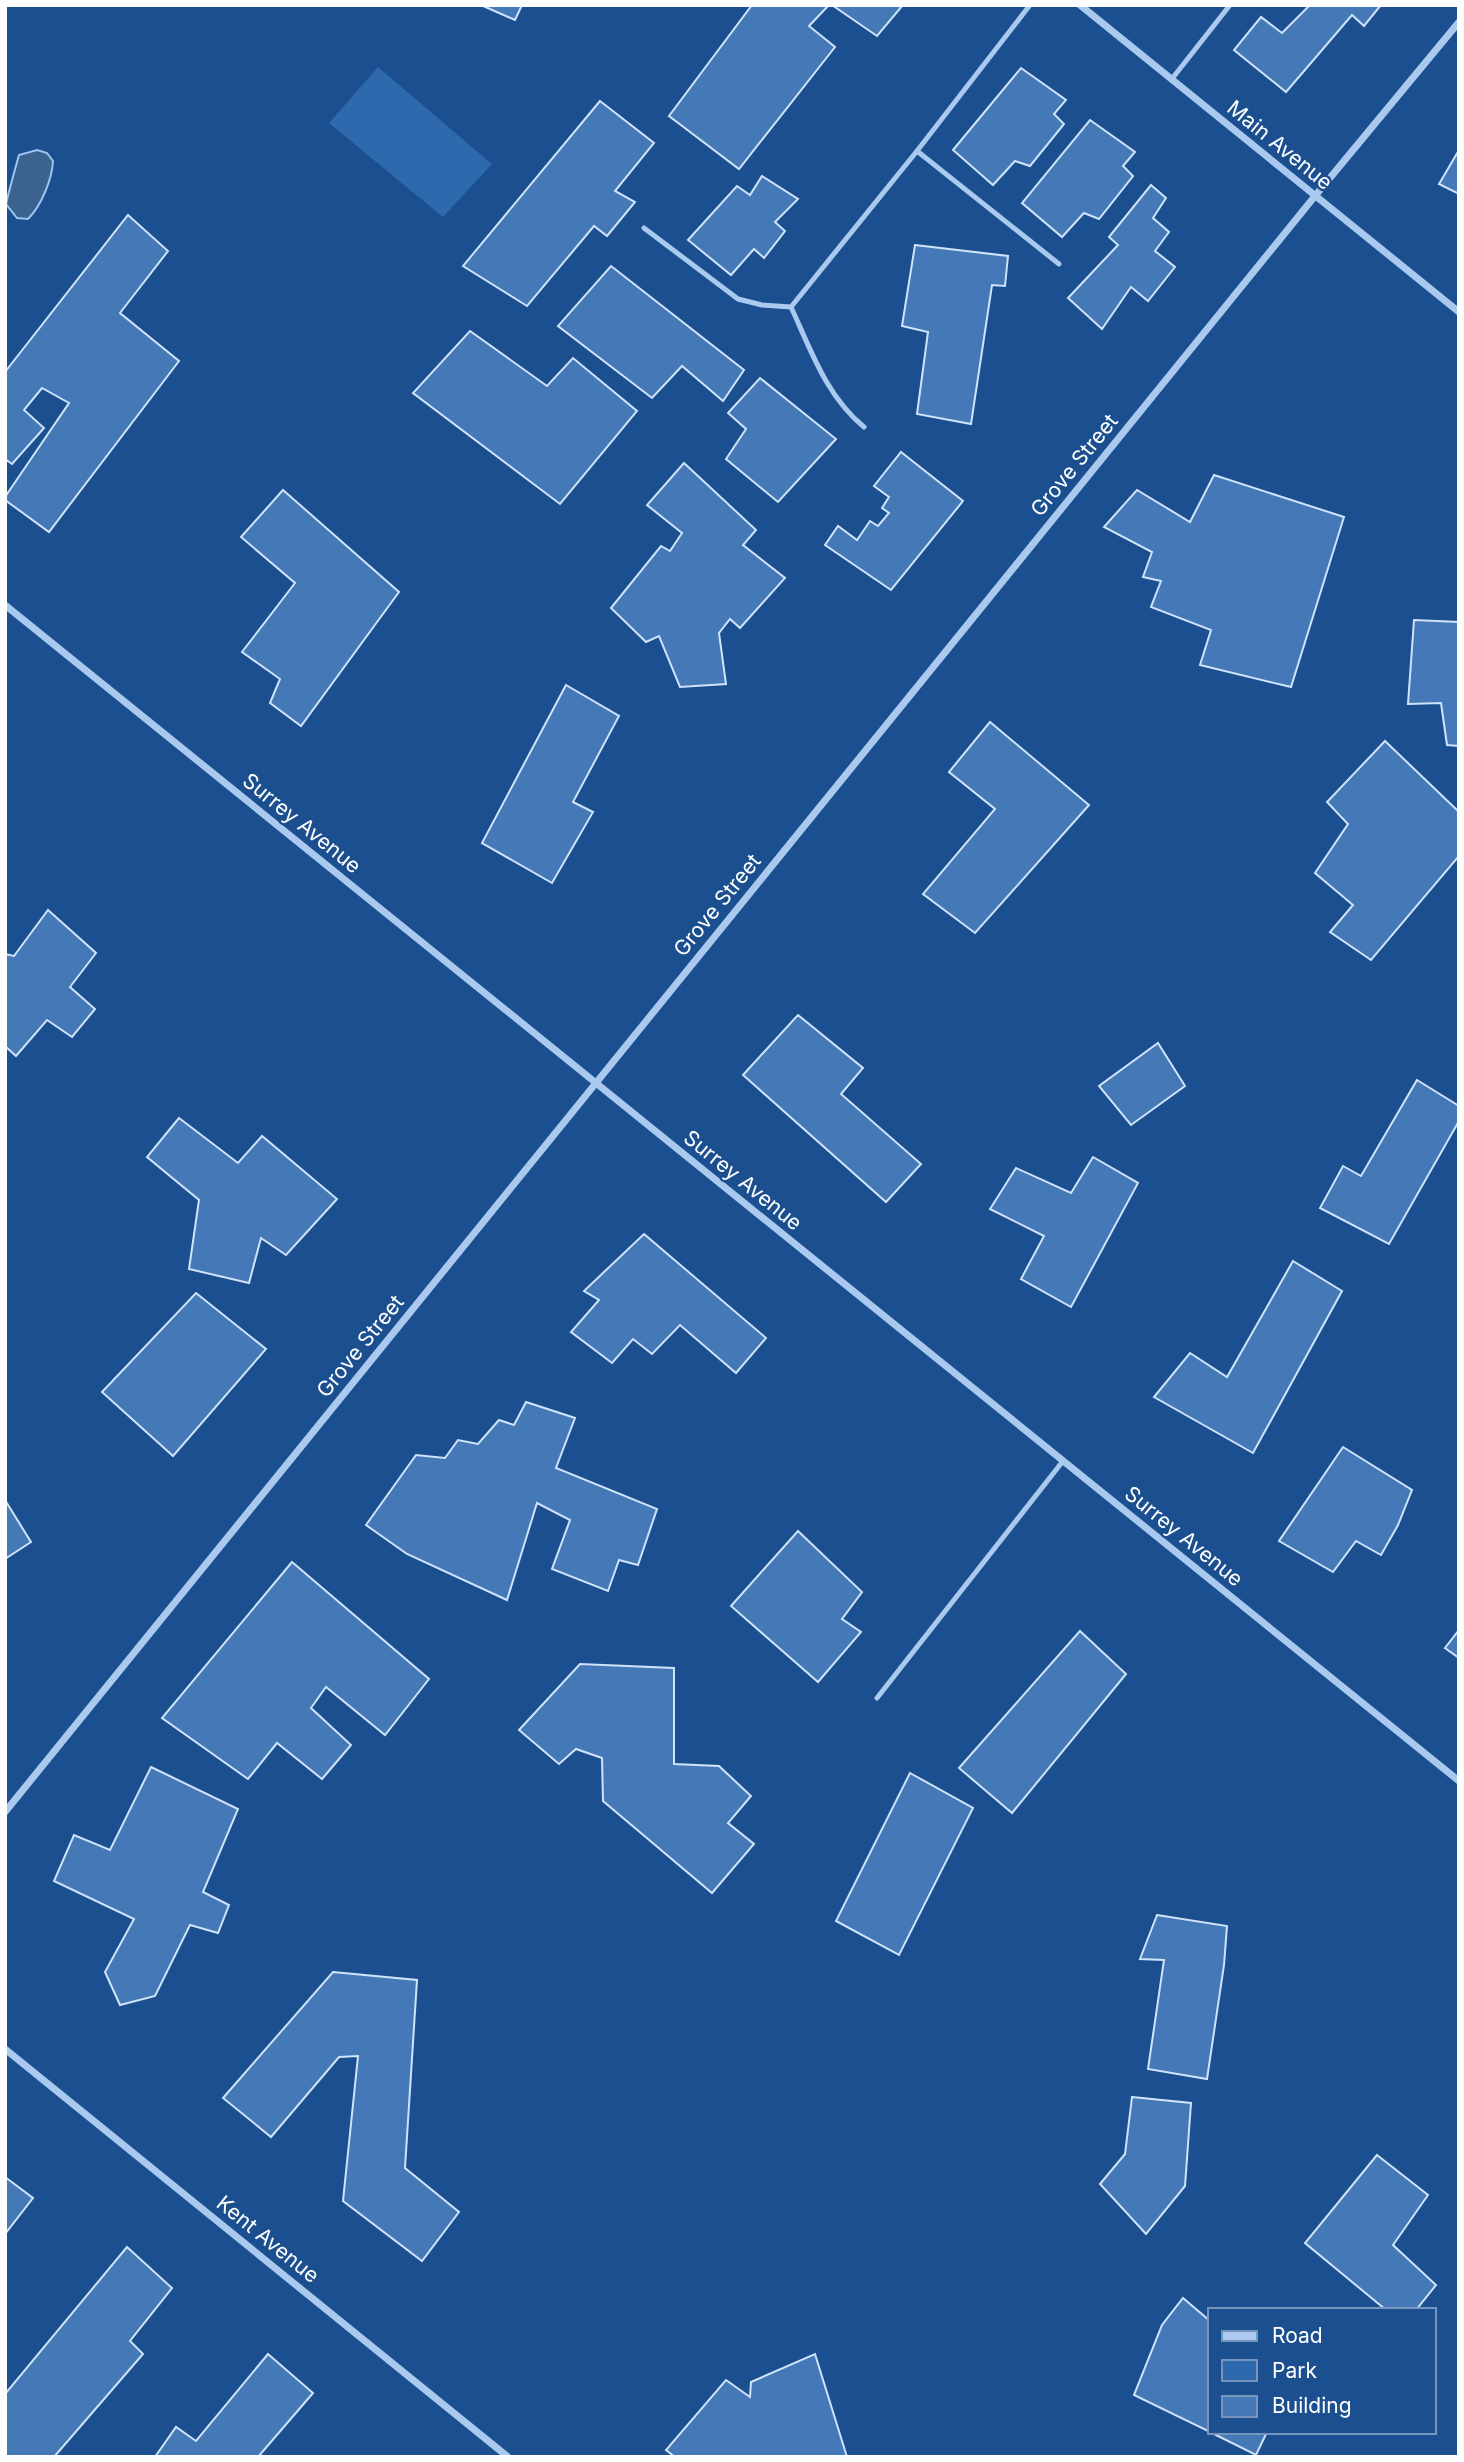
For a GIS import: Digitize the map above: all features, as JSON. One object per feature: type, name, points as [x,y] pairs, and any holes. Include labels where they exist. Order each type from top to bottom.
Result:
[{"type":"street","name":"Main Avenue","points":[[1080,5],[1459,312]]},
{"type":"street","name":"Grove Street","points":[[5,1812],[1459,22]]},
{"type":"street","name":"Surrey Avenue","points":[[5,605],[1459,1781]]},
{"type":"street","name":"Kent Avenue","points":[[5,2049],[508,2457]]},
{"type":"lane","points":[[791,307],[1030,5]]},
{"type":"lane","points":[[1171,80],[1230,5]]},
{"type":"lane","points":[[917,151],[1059,264]]},
{"type":"lane","points":[[644,228],[738,299],[762,305],[791,307]]},
{"type":"lane","points":[[791,307],[828,387],[841,406],[864,427]]},
{"type":"lane","points":[[877,1698],[1063,1461]]},
{"type":"green space","points":[[378,67],[492,164],[443,217],[329,123]]},
{"type":"shaded area","points":[[37,150],[47,153],[53,161],[48,184],[33,214],[28,219],[17,218],[6,204],[19,155]]},
{"type":"building","points":[[481,5],[522,5],[515,20]]},
{"type":"building","points":[[752,5],[829,5],[809,26],[835,47],[739,169],[669,116]]},
{"type":"building","points":[[832,5],[903,5],[877,36]]},
{"type":"building","points":[[1306,5],[1381,5],[1364,26],[1352,15],[1286,92],[1234,50],[1261,17],[1282,33],[1308,7]]},
{"type":"building","points":[[1021,68],[1066,100],[1054,114],[1064,124],[1030,166],[1015,161],[993,185],[953,150]]},
{"type":"building","points":[[600,101],[654,143],[615,191],[635,202],[607,236],[594,226],[527,306],[463,266]]},
{"type":"building","points":[[1090,120],[1135,152],[1123,166],[1133,176],[1099,219],[1084,213],[1062,237],[1022,203]]},
{"type":"building","points":[[1459,150],[1459,194],[1439,184]]},
{"type":"building","points":[[762,176],[798,199],[775,222],[785,231],[764,258],[754,249],[731,275],[688,240],[737,186],[750,195]]},
{"type":"building","points":[[1151,185],[1166,198],[1153,218],[1169,232],[1155,251],[1175,267],[1148,301],[1131,287],[1102,329],[1068,298],[1118,245],[1109,237]]},
{"type":"building","points":[[128,215],[168,251],[120,313],[179,361],[49,532],[5,500],[5,497],[69,403],[42,388],[24,410],[44,428],[12,464],[5,459],[5,372]]},
{"type":"building","points":[[915,245],[1008,256],[1005,286],[992,285],[971,424],[917,414],[928,332],[902,326]]},
{"type":"building","points":[[611,266],[744,370],[723,401],[682,366],[652,398],[558,326]]},
{"type":"building","points":[[470,331],[547,386],[573,358],[637,411],[560,504],[413,393]]},
{"type":"building","points":[[760,378],[836,439],[778,502],[726,459],[746,429],[728,413]]},
{"type":"building","points":[[901,452],[963,501],[891,590],[825,545],[838,526],[857,540],[870,521],[878,526],[889,513],[882,508],[889,497],[874,486]]},
{"type":"building","points":[[684,463],[756,530],[743,545],[785,578],[740,628],[730,619],[719,633],[726,684],[680,687],[659,636],[646,642],[611,608],[661,546],[670,551],[682,533],[647,505]]},
{"type":"building","points":[[1214,475],[1344,517],[1291,687],[1200,665],[1211,630],[1151,607],[1161,581],[1143,577],[1152,552],[1104,527],[1137,490],[1190,522]]},
{"type":"building","points":[[283,490],[399,592],[301,726],[270,703],[280,679],[242,652],[295,583],[241,537]]},
{"type":"building","points":[[1414,620],[1459,622],[1459,746],[1447,745],[1441,703],[1408,704]]},
{"type":"building","points":[[566,685],[619,716],[573,802],[593,812],[552,883],[482,843]]},
{"type":"building","points":[[990,722],[1089,805],[975,933],[923,894],[995,809],[949,772]]},
{"type":"building","points":[[1385,741],[1459,812],[1459,856],[1371,960],[1330,932],[1353,905],[1315,873],[1348,824],[1327,802]]},
{"type":"building","points":[[48,910],[96,953],[70,987],[95,1009],[72,1037],[47,1020],[16,1056],[5,1046],[5,954],[14,956]]},
{"type":"building","points":[[798,1015],[863,1068],[841,1094],[921,1164],[886,1202],[743,1075]]},
{"type":"building","points":[[1158,1043],[1185,1086],[1131,1125],[1099,1086]]},
{"type":"building","points":[[1417,1080],[1459,1106],[1459,1121],[1389,1244],[1320,1208],[1343,1166],[1361,1176]]},
{"type":"building","points":[[179,1118],[238,1163],[262,1136],[337,1199],[286,1255],[261,1238],[249,1283],[189,1269],[199,1200],[147,1157]]},
{"type":"building","points":[[1093,1157],[1138,1183],[1071,1307],[1021,1279],[1044,1236],[990,1209],[1016,1168],[1071,1193]]},
{"type":"building","points":[[644,1234],[766,1338],[736,1373],[680,1325],[652,1354],[633,1339],[612,1363],[571,1332],[599,1300],[584,1291]]},
{"type":"building","points":[[1293,1261],[1342,1291],[1253,1453],[1154,1397],[1190,1353],[1227,1377]]},
{"type":"building","points":[[196,1293],[266,1349],[173,1456],[102,1392]]},
{"type":"building","points":[[526,1402],[575,1418],[556,1468],[657,1509],[638,1565],[619,1560],[608,1591],[552,1569],[570,1520],[537,1503],[507,1600],[407,1554],[366,1525],[416,1455],[445,1458],[458,1440],[478,1444],[499,1420],[514,1425]]},
{"type":"building","points":[[1343,1447],[1412,1490],[1398,1525],[1381,1555],[1356,1541],[1333,1572],[1279,1541]]},
{"type":"building","points":[[5,1500],[31,1542],[5,1559]]},
{"type":"building","points":[[798,1531],[862,1592],[842,1619],[861,1632],[818,1682],[731,1606]]},
{"type":"building","points":[[292,1562],[429,1679],[385,1735],[326,1687],[311,1708],[351,1745],[322,1779],[277,1743],[248,1779],[162,1718]]},
{"type":"building","points":[[1459,1630],[1459,1658],[1445,1648]]},
{"type":"building","points":[[1080,1631],[1126,1674],[1012,1813],[959,1768]]},
{"type":"building","points":[[580,1664],[674,1668],[674,1764],[719,1766],[751,1796],[728,1823],[754,1844],[712,1893],[603,1801],[602,1758],[576,1749],[559,1764],[519,1730]]},
{"type":"building","points":[[151,1767],[238,1809],[203,1892],[229,1905],[218,1933],[190,1925],[155,1996],[120,2005],[105,1972],[134,1919],[54,1881],[74,1835],[110,1850]]},
{"type":"building","points":[[910,1773],[973,1808],[899,1955],[836,1921]]},
{"type":"building","points":[[1157,1915],[1227,1926],[1207,2079],[1148,2069],[1164,1960],[1140,1959]]},
{"type":"building","points":[[333,1972],[417,1980],[405,2168],[459,2212],[422,2261],[343,2201],[358,2056],[339,2057],[271,2137],[223,2098]]},
{"type":"building","points":[[1132,2097],[1191,2103],[1185,2186],[1146,2234],[1100,2184],[1125,2154]]},
{"type":"building","points":[[1377,2155],[1428,2195],[1393,2245],[1436,2285],[1418,2308],[1384,2308],[1305,2243]]},
{"type":"building","points":[[5,2177],[33,2198],[5,2234]]},
{"type":"building","points":[[127,2247],[172,2288],[130,2341],[143,2354],[54,2457],[5,2457],[5,2394]]},
{"type":"building","points":[[1183,2298],[1208,2319],[1208,2431],[1134,2395],[1162,2325]]},
{"type":"building","points":[[268,2354],[313,2393],[258,2457],[155,2457],[176,2427],[196,2441]]},
{"type":"building","points":[[815,2354],[847,2457],[675,2457],[666,2450],[726,2380],[750,2397],[751,2382]]},
{"type":"building","points":[[1214,2434],[1266,2434],[1256,2455]]}]
